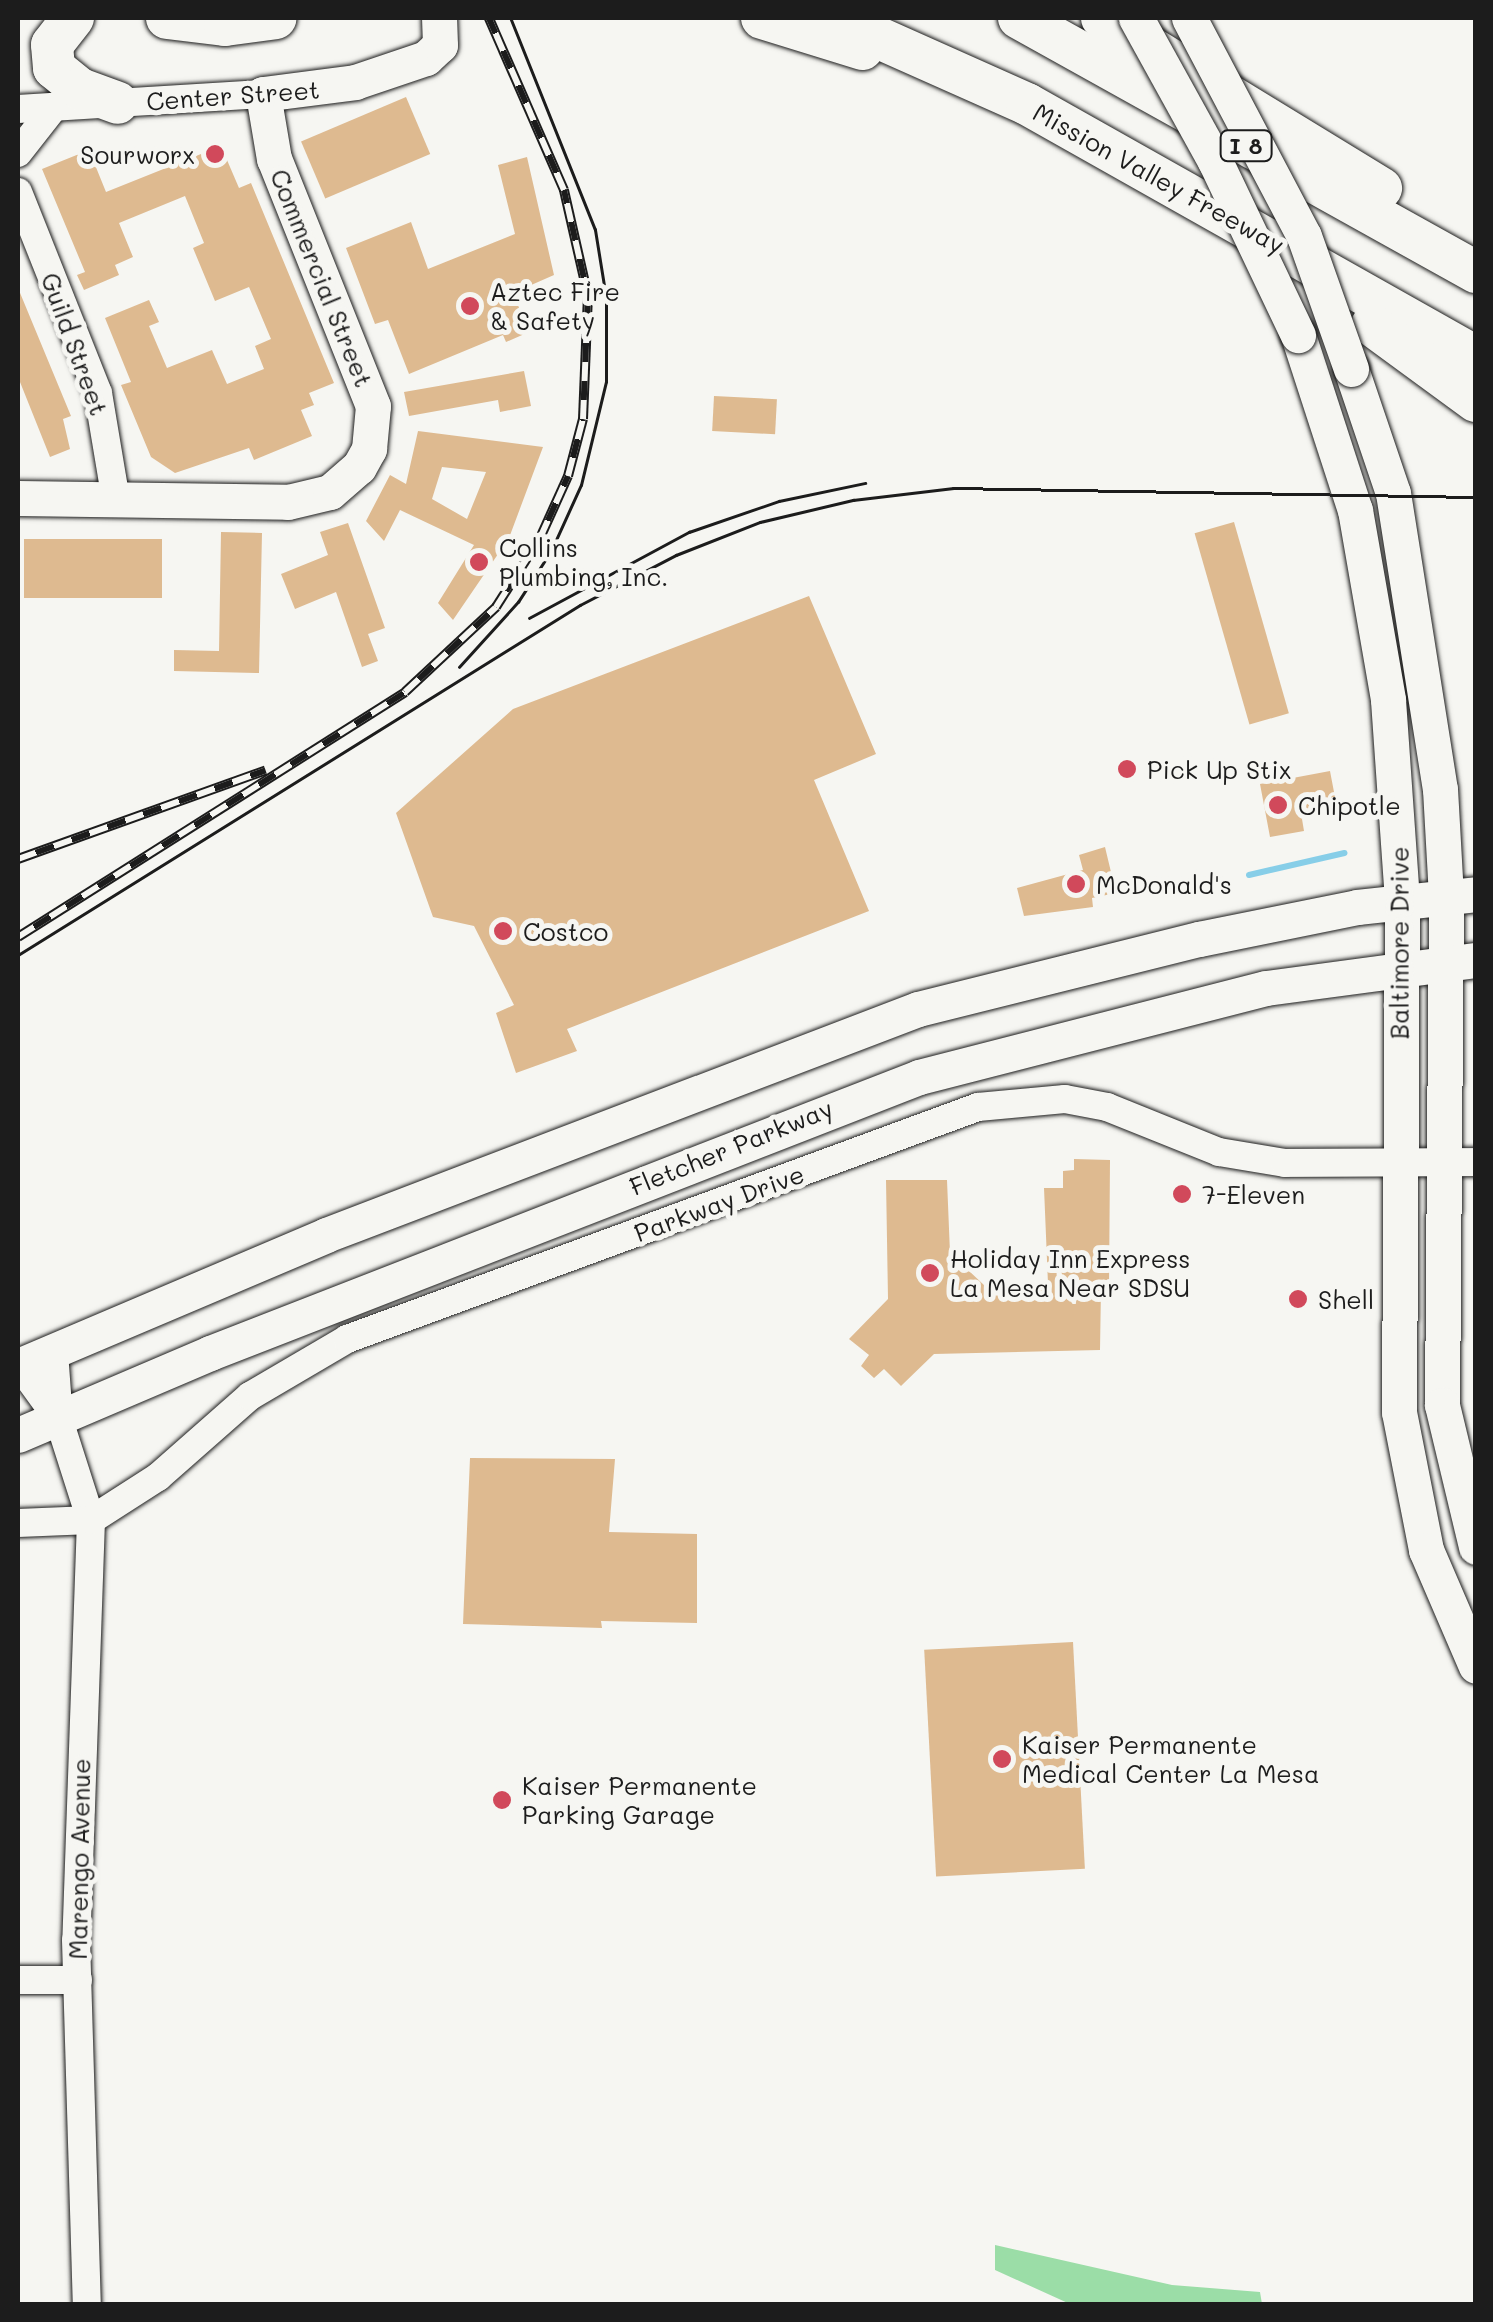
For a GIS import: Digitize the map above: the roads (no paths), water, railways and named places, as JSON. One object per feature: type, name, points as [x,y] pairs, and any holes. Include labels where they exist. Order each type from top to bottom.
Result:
[{"type":"highway","points":[[18,64],[39,27],[57,18]]},
{"type":"highway","points":[[73,18],[52,45],[54,68],[80,89],[118,103]]},
{"type":"highway","points":[[167,18],[225,25],[276,18]]},
{"type":"highway","points":[[762,18],[1027,104]]},
{"type":"highway","name":"Mission Valley Freeway","points":[[834,18],[1027,104],[1476,357]]},
{"type":"highway","name":"I 8","points":[[1019,18],[1476,272]]},
{"type":"highway","points":[[1102,18],[1476,246]]},
{"type":"highway","points":[[1206,204],[1476,400]]},
{"type":"main road","name":"Baltimore Drive","points":[[1136,18],[1215,162],[1298,335],[1370,572],[1385,682],[1402,902],[1396,1162],[1399,1412],[1426,1550],[1476,1666]]},
{"type":"main road","name":"Baltimore Drive","points":[[1189,18],[1304,236],[1384,464],[1424,654],[1461,896],[1459,1162],[1442,1405],[1476,1547]]},
{"type":"main road","name":"Center Street","points":[[263,94],[356,82],[426,58],[439,32]]},
{"type":"main road","name":"Commercial Street","points":[[18,498],[312,498],[345,482],[369,448],[369,394],[274,159],[263,94]]},
{"type":"main road","points":[[1343,476],[1384,464]]},
{"type":"main road","points":[[18,1366],[326,1235],[918,1010],[1199,939],[1402,902],[1461,896]]},
{"type":"main road","name":"Fletcher Parkway","points":[[18,1436],[210,1352],[919,1076],[1205,1001],[1460,962]]},
{"type":"street","name":"Center Street","points":[[18,109],[263,94]]},
{"type":"street","points":[[18,153],[54,107]]},
{"type":"street","name":"Guild Street","points":[[18,192],[98,393],[116,501]]},
{"type":"street","name":"Parkway Drive","points":[[18,1524],[91,1520],[158,1477],[250,1396],[347,1339],[978,1107],[1065,1099],[1106,1107],[1219,1152],[1285,1163],[1459,1162]]},
{"type":"street","name":"Marengo Avenue","points":[[54,1352],[59,1420],[91,1520],[78,1980],[87,2304]]},
{"type":"street","name":"Marengo Avenue","points":[[18,1366],[59,1420]]},
{"type":"street","points":[[18,1980],[78,1980]]},
{"type":"waterway","points":[[1249,875],[1344,853]]},
{"type":"tram line","points":[[459,667],[518,602],[551,551],[581,485],[606,382],[606,298],[595,230],[510,18]]},
{"type":"tram line","points":[[529,618],[689,532],[779,501],[865,483]]},
{"type":"tram line","points":[[18,955],[580,605],[676,555],[760,522],[853,500],[953,488],[1476,497]]},
{"type":"railway","points":[[18,937],[405,692],[496,607],[540,538],[568,476],[583,419],[588,296],[564,190],[489,18]]},
{"type":"railway","points":[[18,859],[266,770]]},
{"type":"place","name":"Sourworx","points":[[215,154]]},
{"type":"place","name":"Aztec Fire & Safety","points":[[470,306]]},
{"type":"place","name":"Collins Plumbing, Inc.","points":[[479,562]]},
{"type":"place","name":"Pick Up Stix","points":[[1127,769]]},
{"type":"place","name":"Chipotle","points":[[1278,805]]},
{"type":"place","name":"McDonald's","points":[[1076,884]]},
{"type":"place","name":"Costco","points":[[503,931]]},
{"type":"place","name":"7-Eleven","points":[[1182,1194]]},
{"type":"place","name":"Holiday Inn Express La Mesa Near SDSU","points":[[930,1273]]},
{"type":"place","name":"Shell","points":[[1298,1299]]},
{"type":"place","name":"Kaiser Permanente Medical Center La Mesa","points":[[1002,1759]]},
{"type":"place","name":"Kaiser Permanente Parking Garage","points":[[502,1800]]}]
